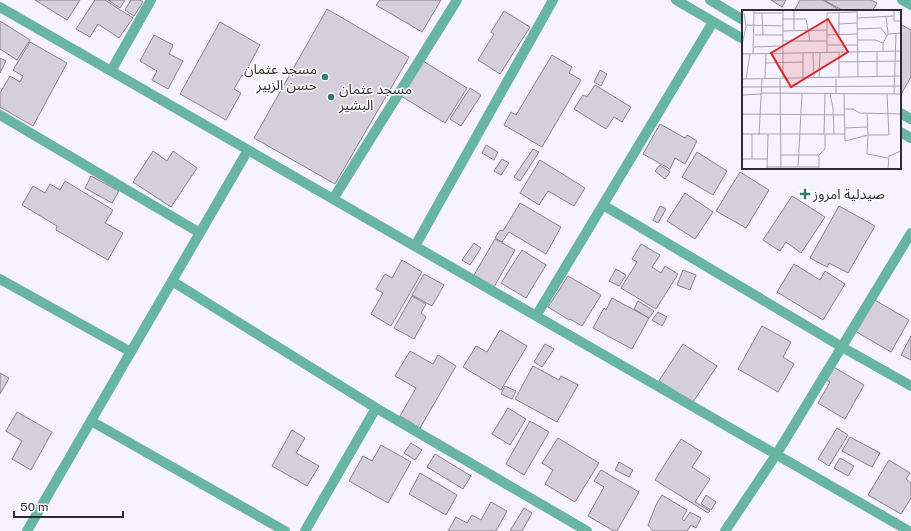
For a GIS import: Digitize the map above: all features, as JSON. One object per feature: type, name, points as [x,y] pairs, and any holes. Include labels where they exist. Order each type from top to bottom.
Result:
[{"type":"street","points":[[111,71],[151,0]]},
{"type":"street","points":[[333,199],[457,0]]},
{"type":"street","points":[[415,246],[553,0]]},
{"type":"street","points":[[676,0],[742,38]]},
{"type":"street","points":[[710,0],[742,19]]},
{"type":"street","points":[[902,0],[911,6]]},
{"type":"street","points":[[0,7],[909,531]]},
{"type":"street","points":[[536,316],[713,22]]},
{"type":"street","points":[[901,114],[911,119]]},
{"type":"street","points":[[0,115],[200,233]]},
{"type":"street","points":[[901,133],[911,138]]},
{"type":"street","points":[[27,531],[248,150]]},
{"type":"street","points":[[603,205],[842,347],[911,386]]},
{"type":"street","points":[[725,531],[776,454],[911,233]]},
{"type":"street","points":[[0,279],[131,352]]},
{"type":"street","points":[[172,281],[376,408],[587,531]]},
{"type":"street","points":[[305,531],[376,408]]},
{"type":"street","points":[[91,421],[285,531]]},
{"type":"building","points":[[35,0],[80,0],[67,20]]},
{"type":"building","points":[[95,0],[105,0],[133,18],[119,38],[98,24],[90,37],[76,29]]},
{"type":"building","points":[[108,0],[125,0],[120,8]]},
{"type":"building","points":[[131,0],[140,0],[143,2],[134,16],[125,10]]},
{"type":"building","points":[[380,0],[441,0],[422,32],[376,5]]},
{"type":"building","points":[[771,0],[786,0],[782,7]]},
{"type":"building","points":[[800,0],[823,0],[839,10],[795,10]]},
{"type":"building","points":[[824,0],[871,0],[877,3],[873,10],[842,10]]},
{"type":"building","name":"مسجد عثمان البشير","points":[[327,9],[409,57],[335,184],[254,138]]},
{"type":"building","points":[[504,11],[530,27],[500,74],[478,60],[494,34],[491,32]]},
{"type":"building","points":[[0,21],[30,40],[17,60],[0,49]]},
{"type":"building","points":[[220,22],[260,45],[234,89],[241,93],[226,120],[180,94]]},
{"type":"building","points":[[901,25],[911,30],[911,77],[901,94]]},
{"type":"building","points":[[154,35],[173,45],[169,54],[183,61],[168,89],[152,80],[157,71],[140,61]]},
{"type":"building","points":[[30,42],[67,63],[33,126],[0,107],[0,93],[10,76],[20,82],[23,76],[13,70]]},
{"type":"building","points":[[552,55],[572,67],[569,73],[581,80],[542,147],[504,125],[511,112],[516,115]]},
{"type":"building","points":[[0,58],[6,61],[0,73]]},
{"type":"building","points":[[423,61],[467,88],[445,123],[401,96]]},
{"type":"building","points":[[600,70],[607,74],[601,86],[594,82]]},
{"type":"building","points":[[595,85],[631,107],[622,122],[614,117],[606,129],[574,109],[583,95],[587,97]]},
{"type":"building","points":[[470,88],[481,95],[461,126],[450,119]]},
{"type":"building","points":[[660,124],[685,138],[687,135],[697,141],[685,164],[675,158],[670,169],[643,154]]},
{"type":"building","points":[[486,145],[498,152],[494,160],[482,153]]},
{"type":"building","points":[[533,149],[539,152],[520,181],[514,177]]},
{"type":"building","points":[[153,151],[167,161],[173,151],[197,168],[171,207],[133,182]]},
{"type":"building","points":[[697,152],[727,171],[713,195],[682,177]]},
{"type":"building","points":[[502,159],[509,163],[501,175],[494,171]]},
{"type":"building","points":[[540,160],[585,188],[574,206],[548,191],[539,205],[520,193]]},
{"type":"building","points":[[660,165],[670,172],[665,179],[655,171]]},
{"type":"building","points":[[740,172],[769,190],[746,228],[716,211]]},
{"type":"building","points":[[91,176],[119,191],[112,203],[85,188]]},
{"type":"building","points":[[65,181],[113,210],[105,223],[123,233],[108,260],[56,230],[57,226],[22,205],[33,186],[45,193],[50,184],[60,190]]},
{"type":"building","points":[[685,193],[713,212],[695,239],[667,221]]},
{"type":"building","points":[[792,196],[825,217],[801,253],[786,242],[780,251],[763,240]]},
{"type":"building","points":[[520,203],[561,227],[546,254],[509,232],[502,242],[495,238],[500,230],[503,231]]},
{"type":"building","points":[[660,206],[666,209],[658,223],[653,220]]},
{"type":"building","points":[[839,206],[875,226],[848,273],[829,263],[827,267],[810,258]]},
{"type":"building","points":[[495,239],[515,250],[494,287],[474,275]]},
{"type":"building","points":[[474,243],[481,248],[470,265],[462,260]]},
{"type":"building","points":[[641,244],[660,255],[652,267],[661,273],[665,266],[678,274],[656,309],[621,288],[637,262],[632,259]]},
{"type":"building","points":[[522,250],[546,265],[526,298],[501,283]]},
{"type":"building","points":[[402,260],[422,272],[391,326],[371,314],[383,293],[376,289],[385,274],[392,278]]},
{"type":"building","points":[[794,264],[820,280],[825,271],[845,284],[823,320],[777,292]]},
{"type":"building","points":[[616,269],[626,275],[619,286],[609,281]]},
{"type":"building","points":[[683,270],[696,275],[690,290],[677,285]]},
{"type":"building","points":[[424,274],[444,285],[432,306],[412,295]]},
{"type":"building","points":[[568,276],[601,295],[582,326],[548,307]]},
{"type":"building","points":[[412,296],[426,304],[421,313],[426,317],[414,339],[394,328]]},
{"type":"building","points":[[612,298],[649,318],[632,349],[593,328],[604,308],[606,310]]},
{"type":"building","points":[[873,299],[909,320],[891,352],[855,331]]},
{"type":"building","points":[[638,301],[654,311],[649,318],[634,309]]},
{"type":"building","points":[[658,312],[667,317],[662,326],[652,320]]},
{"type":"building","points":[[762,326],[791,342],[783,357],[794,364],[778,392],[738,369]]},
{"type":"building","points":[[500,330],[527,346],[501,390],[463,367],[476,346],[487,352]]},
{"type":"building","points":[[911,336],[911,360],[901,355]]},
{"type":"building","points":[[545,344],[554,349],[542,367],[534,362]]},
{"type":"building","points":[[683,344],[717,366],[693,402],[659,381]]},
{"type":"building","points":[[410,351],[433,364],[438,355],[456,366],[420,428],[400,416],[416,388],[395,376]]},
{"type":"building","points":[[533,366],[559,380],[561,376],[578,385],[557,422],[515,399]]},
{"type":"building","points":[[832,366],[864,385],[845,419],[818,403],[830,382],[824,379]]},
{"type":"building","points":[[0,373],[9,378],[0,394]]},
{"type":"building","points":[[505,386],[516,391],[512,399],[501,394]]},
{"type":"building","points":[[508,408],[526,419],[510,445],[492,434]]},
{"type":"building","points":[[17,412],[52,432],[31,470],[12,459],[22,441],[6,431]]},
{"type":"building","points":[[530,421],[549,432],[524,475],[506,464]]},
{"type":"building","points":[[837,428],[848,435],[829,466],[818,459]]},
{"type":"building","points":[[292,430],[305,438],[296,453],[319,466],[307,486],[272,466]]},
{"type":"building","points":[[850,437],[880,453],[872,467],[842,451]]},
{"type":"building","points":[[558,438],[599,463],[575,502],[545,484],[553,470],[542,463]]},
{"type":"building","points":[[681,439],[702,452],[692,467],[710,479],[695,502],[710,511],[708,513],[655,480]]},
{"type":"building","points":[[411,443],[422,450],[415,460],[404,453]]},
{"type":"building","points":[[381,445],[411,462],[388,503],[349,481],[363,456],[372,461]]},
{"type":"building","points":[[435,454],[471,476],[463,489],[427,467]]},
{"type":"building","points":[[840,458],[854,466],[848,476],[834,468]]},
{"type":"building","points":[[889,460],[910,473],[906,479],[911,483],[911,498],[901,514],[868,495]]},
{"type":"building","points":[[619,462],[633,470],[629,477],[615,470]]},
{"type":"building","points":[[601,470],[639,492],[617,531],[614,531],[588,516],[604,487],[594,481]]},
{"type":"building","points":[[420,473],[457,495],[446,515],[409,494]]},
{"type":"building","points":[[662,495],[687,510],[682,519],[684,521],[690,512],[701,518],[696,528],[691,525],[687,531],[653,531],[648,525],[656,505]]},
{"type":"building","points":[[706,495],[716,502],[711,510],[701,504]]},
{"type":"building","points":[[491,502],[507,511],[496,531],[448,531],[456,517],[467,523],[472,515],[481,520]]},
{"type":"building","points":[[524,508],[532,513],[522,531],[510,531]]},
{"type":"place","name":"مسجد عثمان حسن الزبير","points":[[325,77]]},
{"type":"place","name":"مسجد عثمان البشير","points":[[331,97]]},
{"type":"place","name":"صيدلية امروز","points":[[805,194]]}]
